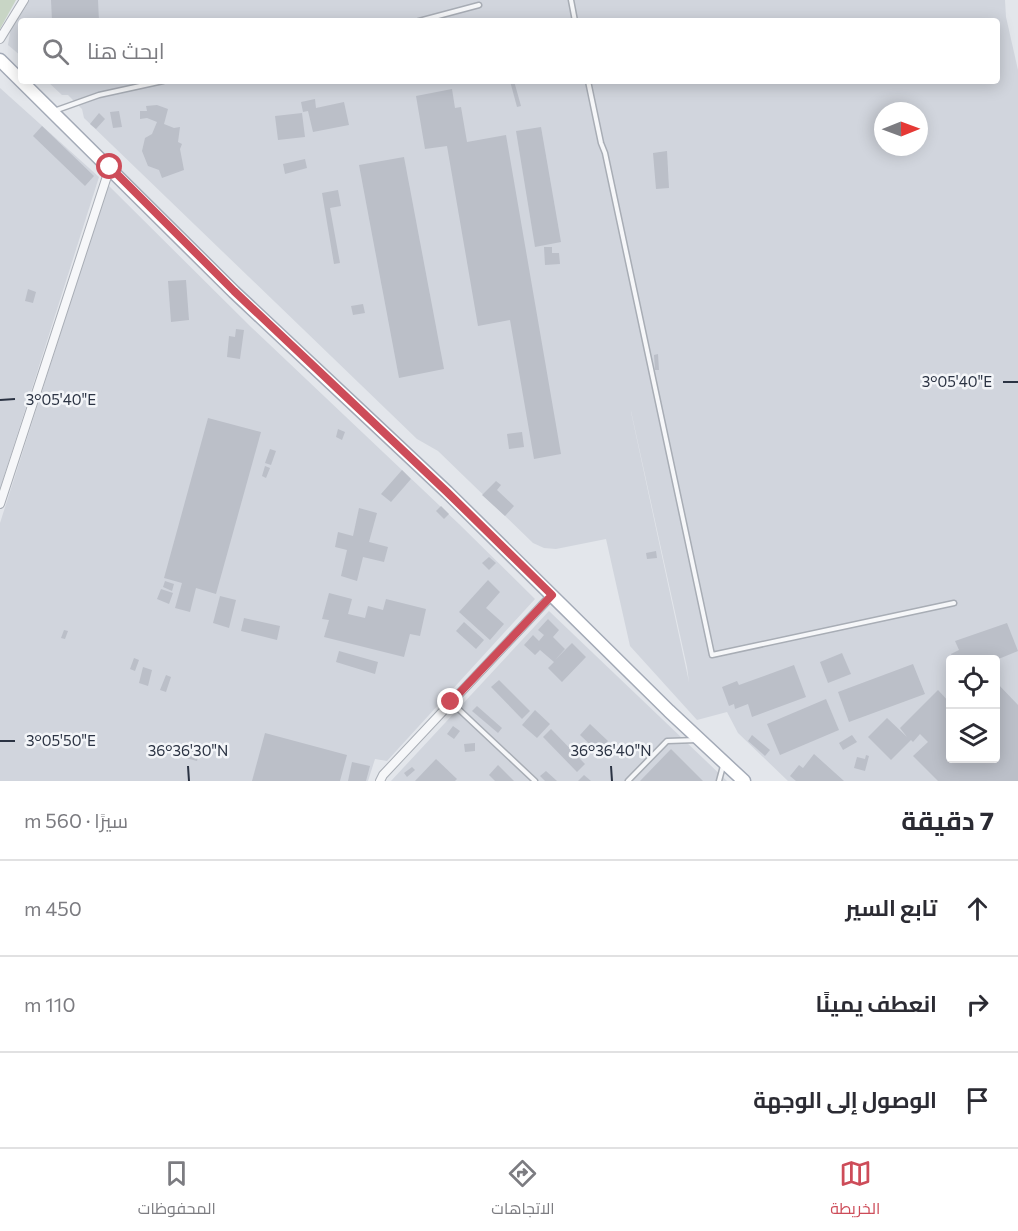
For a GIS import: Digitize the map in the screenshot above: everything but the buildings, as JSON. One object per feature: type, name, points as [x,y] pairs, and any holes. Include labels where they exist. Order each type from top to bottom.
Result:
[{"type":"main road","points":[[0,60],[18,78]]},
{"type":"main road","points":[[24,84],[234,291],[447,492],[744,781]]},
{"type":"street","points":[[0,39],[24,0]]},
{"type":"street","points":[[0,504],[110,167]]},
{"type":"street","points":[[0,469],[11,471]]},
{"type":"street","points":[[380,781],[383,775],[552,595]]},
{"type":"lane","points":[[571,0],[574,18]]},
{"type":"lane","points":[[430,18],[480,5]]},
{"type":"lane","points":[[52,112],[99,95],[149,84]]},
{"type":"lane","points":[[589,84],[712,655],[954,603]]},
{"type":"lane","points":[[451,702],[535,781]]},
{"type":"lane","points":[[628,781],[667,741],[701,740]]},
{"type":"lane","points":[[719,781],[724,763]]},
{"type":"shaded area","points":[[29,0],[1005,0],[1006,17],[1018,70],[1018,781],[788,781],[738,733],[727,712],[697,720],[630,646],[606,539],[556,549],[544,548],[533,543],[438,451],[417,439],[84,118],[82,109],[68,95],[62,95],[50,84],[1000,84],[1000,18],[18,18],[18,53],[8,45],[11,27]],"holes":[[[631,411],[687,667],[689,682]]]},
{"type":"shaded area","points":[[0,88],[99,177],[0,489]]},
{"type":"shaded area","points":[[108,185],[251,327],[535,599],[387,761],[375,759],[368,781],[0,781],[0,523]]},
{"type":"shaded area","points":[[549,611],[727,781],[391,781]]},
{"type":"green space","points":[[0,0],[16,0],[0,29]]},
{"type":"route","points":[[110,167],[234,291],[447,492],[552,595],[451,702]]}]
